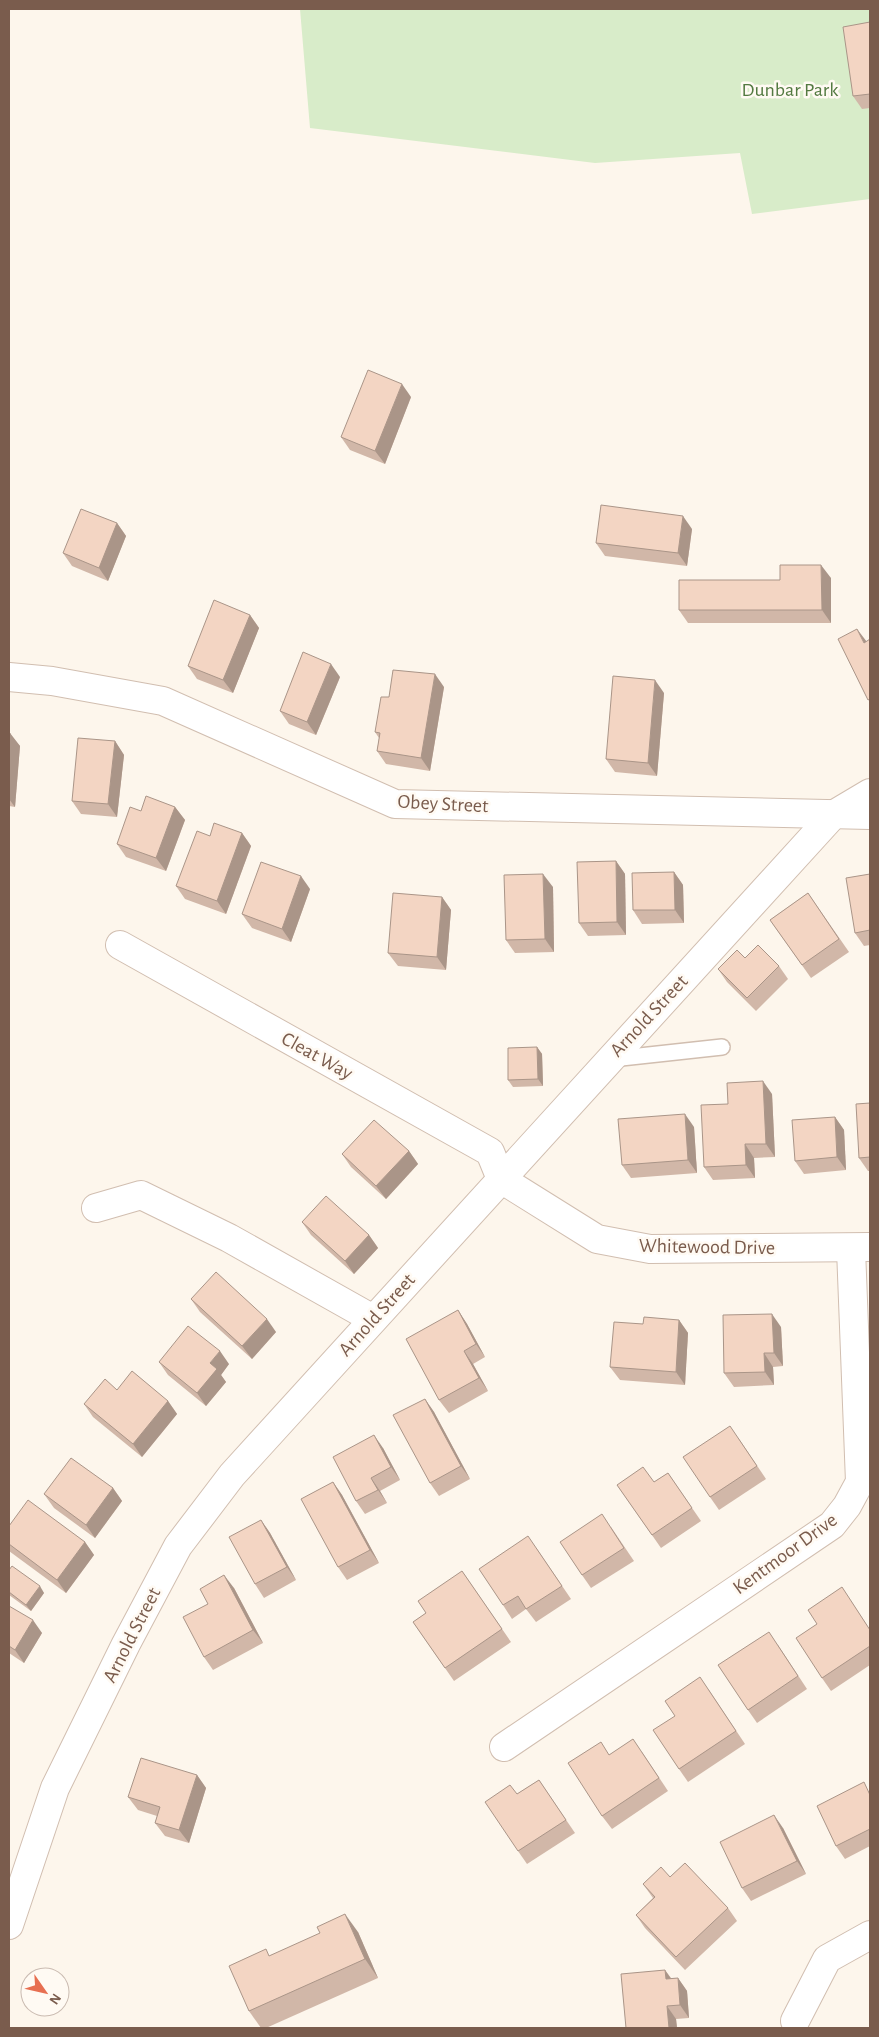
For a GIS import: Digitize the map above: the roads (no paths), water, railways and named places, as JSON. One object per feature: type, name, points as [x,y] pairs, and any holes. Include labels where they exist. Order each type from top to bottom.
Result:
[{"type":"street","name":"Obey Street","points":[[9,677],[52,681],[163,701],[395,804],[870,815]]},
{"type":"street","name":"Arnold Street","points":[[9,1925],[55,1788],[126,1644],[178,1546],[232,1475],[833,815],[870,793]]},
{"type":"street","name":"Cleat Way","points":[[120,945],[490,1152],[501,1179]]},
{"type":"street","name":"Whitewood Drive","points":[[501,1179],[597,1240],[650,1249],[861,1248]]},
{"type":"street","points":[[96,1208],[141,1195],[229,1238],[373,1319]]},
{"type":"street","name":"Kentmoor Drive","points":[[504,1747],[832,1525],[847,1506],[860,1482],[861,1248]]},
{"type":"street","points":[[795,2021],[827,1959],[870,1935]]},
{"type":"lane","points":[[608,1060],[722,1047]]},
{"type":"park label","name":"Dunbar Park","points":[[790,90]]}]
